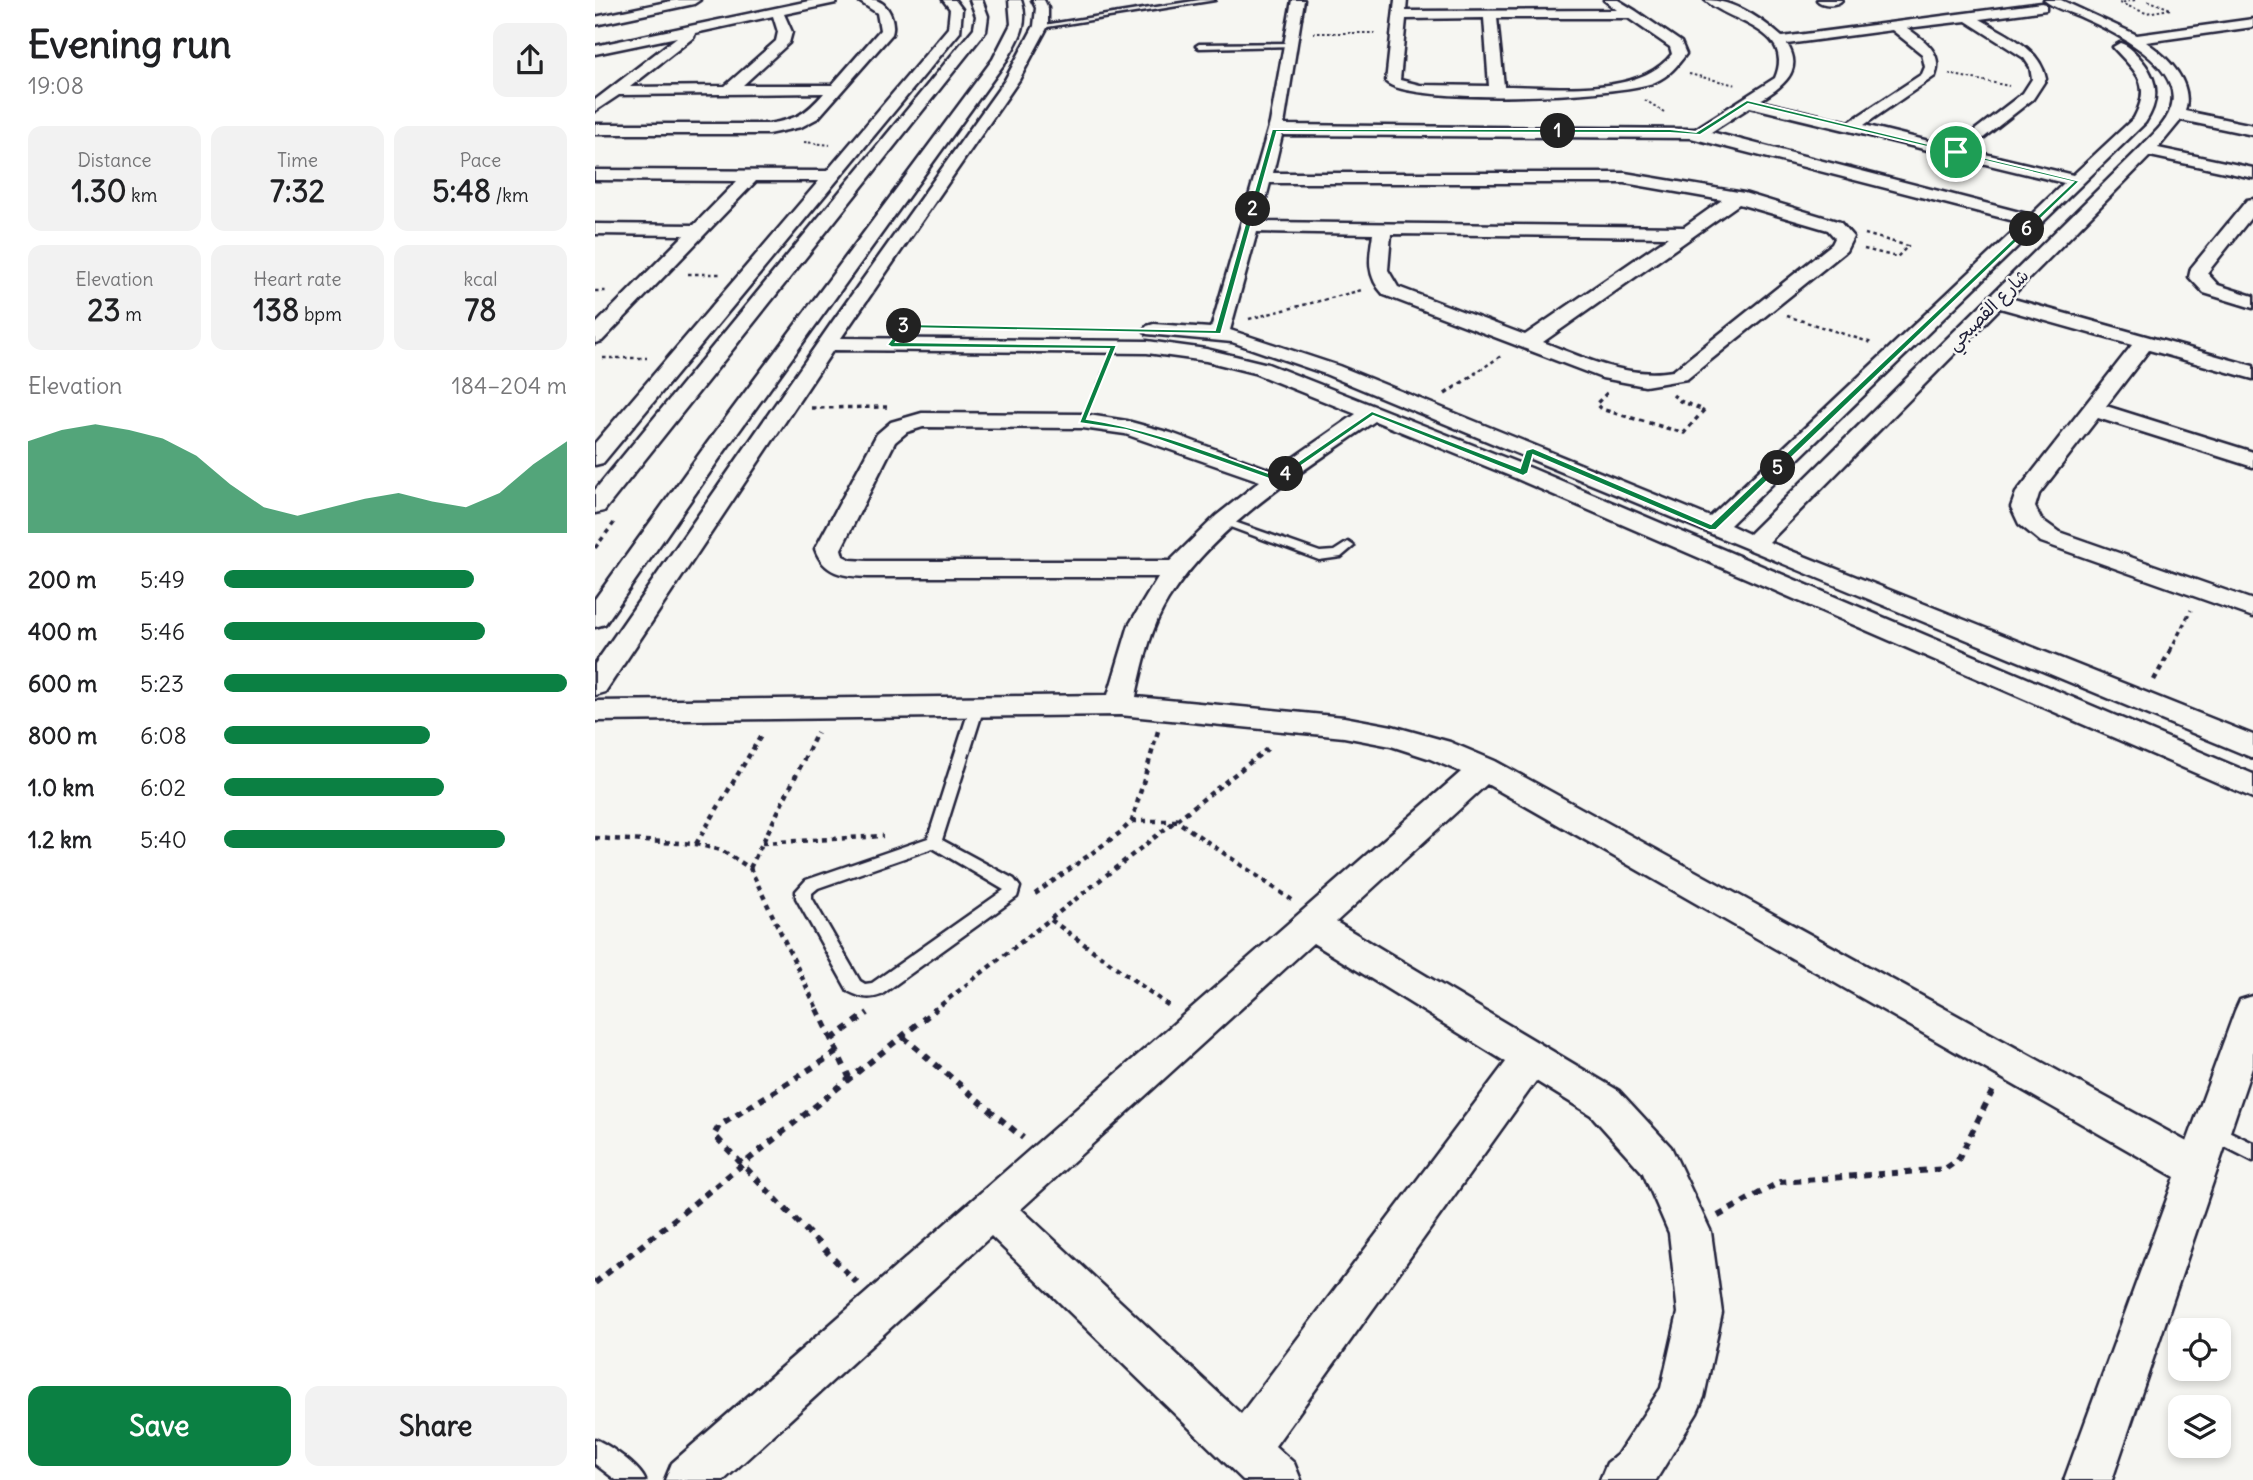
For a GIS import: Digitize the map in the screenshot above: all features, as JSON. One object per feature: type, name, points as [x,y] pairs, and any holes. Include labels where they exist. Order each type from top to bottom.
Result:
[{"type":"street","points":[[595,21],[662,0]]},
{"type":"street","points":[[595,14],[694,0]]},
{"type":"street","points":[[595,50],[832,0]]},
{"type":"street","points":[[595,129],[753,130],[796,124],[813,115],[887,31],[885,14],[876,4],[863,0]]},
{"type":"street","points":[[600,447],[787,231],[955,29],[956,9],[949,0]]},
{"type":"street","points":[[595,506],[817,230],[894,141],[981,28],[982,16],[976,0]]},
{"type":"street","points":[[595,618],[716,447],[999,61],[1014,38],[1019,23],[1020,12],[1015,0]]},
{"type":"street","points":[[595,685],[757,445],[1011,80],[1042,24],[1038,0]]},
{"type":"street","points":[[1220,329],[1275,130],[1295,39],[1298,0]]},
{"type":"street","points":[[1610,0],[1631,14],[1676,45],[1679,54],[1675,64],[1644,81],[1589,90],[1419,89],[1393,82],[1400,7],[1490,14],[1631,14]]},
{"type":"street","points":[[1697,134],[1781,80],[1789,69],[1790,57],[1779,41],[1711,0]]},
{"type":"street","points":[[1823,0],[1836,0]]},
{"type":"street","points":[[1779,41],[1967,16],[2039,2],[2105,23],[2155,55],[2173,79],[2180,103],[2176,114],[2253,130]]},
{"type":"street","name":"شارع القصبجي","points":[[1713,528],[1994,261],[2140,120],[2147,110],[2150,87],[2139,65],[2116,44],[2039,2]]},
{"type":"street","points":[[729,90],[782,43],[785,32],[777,10]]},
{"type":"street","points":[[1490,14],[1497,90]]},
{"type":"street","points":[[1956,152],[2034,90],[2039,79],[2037,67],[2029,55],[1967,16]]},
{"type":"street","points":[[1019,23],[1042,24]]},
{"type":"street","points":[[2133,40],[2253,23]]},
{"type":"street","points":[[1852,127],[1928,76],[1931,71],[1933,63],[1926,48],[1894,26]]},
{"type":"street","points":[[595,107],[697,28]]},
{"type":"street","points":[[954,62],[999,61]]},
{"type":"street","points":[[942,79],[966,76],[986,79]]},
{"type":"street","points":[[616,91],[836,89]]},
{"type":"street","points":[[1747,102],[2077,181]]},
{"type":"street","name":"شارع القصبجي","points":[[1753,544],[2147,150],[2176,114]]},
{"type":"street","points":[[1275,130],[1659,131],[1697,134],[2035,221]]},
{"type":"street","points":[[861,143],[894,141]]},
{"type":"street","points":[[2147,150],[2253,173]]},
{"type":"street","points":[[917,171],[947,170]]},
{"type":"street","points":[[595,175],[833,176]]},
{"type":"street","points":[[595,337],[751,176]]},
{"type":"street","points":[[1262,178],[1625,178],[1668,182],[1738,197],[1834,226],[1844,237],[1842,244],[1763,309],[1680,375],[1668,379],[1623,378],[1405,298],[1384,285],[1377,273],[1383,228]]},
{"type":"street","points":[[1526,341],[1738,197]]},
{"type":"street","points":[[2249,215],[2198,272],[2198,277],[2211,289],[2253,302]]},
{"type":"street","points":[[1249,227],[1688,232]]},
{"type":"street","points":[[595,229],[699,230]]},
{"type":"street","points":[[787,231],[817,230]]},
{"type":"street","points":[[1994,261],[2028,270]]},
{"type":"street","points":[[1998,301],[2253,373]]},
{"type":"street","points":[[833,335],[1220,329],[1332,370],[1424,408],[1527,461],[2253,787]]},
{"type":"street","points":[[897,335],[1177,350],[1234,360],[1286,377],[1372,413],[1527,461],[1713,528],[2253,747]]},
{"type":"street","points":[[2144,343],[2023,501],[2022,510],[2027,519],[2050,537],[2253,610]]},
{"type":"street","points":[[2093,409],[2253,460]]},
{"type":"street","points":[[1119,705],[1139,632],[1177,569],[1226,522],[1278,480],[1372,413]]},
{"type":"street","points":[[1177,569],[846,568],[832,560],[828,549],[885,439],[899,427],[922,420],[1082,421],[1126,428],[1163,438],[1278,480]]},
{"type":"street","points":[[716,447],[757,445]]},
{"type":"street","points":[[1754,491],[1793,505]]},
{"type":"street","points":[[595,711],[1119,705],[1301,722],[1392,736],[1439,750],[1484,769],[2198,1169]]},
{"type":"street","points":[[689,1480],[1484,769]]},
{"type":"street","points":[[1315,921],[1605,1103],[1657,1160],[1690,1232],[1700,1313],[1681,1397],[1634,1472],[1624,1480]]},
{"type":"street","points":[[2088,1480],[2253,1011]]},
{"type":"street","points":[[1244,1448],[1531,1058]]},
{"type":"street","points":[[992,1209],[1277,1480]]},
{"type":"lane","points":[[1042,24],[1212,0]]},
{"type":"lane","points":[[1199,46],[1295,39]]},
{"type":"lane","points":[[1226,522],[1319,556],[1337,554],[1348,546]]},
{"type":"lane","points":[[935,837],[977,707]]},
{"type":"lane","points":[[935,837],[1011,885],[1011,892],[875,990],[858,989],[804,898],[804,891],[812,884],[935,837]]},
{"type":"lane","points":[[2211,1131],[2253,1153]]},
{"type":"lane","points":[[595,1450],[634,1480]]},
{"type":"path","points":[[2134,0],[2120,3],[2147,13],[2171,9],[2147,0]]},
{"type":"path","points":[[1295,39],[1397,33]]},
{"type":"path","points":[[1668,69],[1763,91]]},
{"type":"path","points":[[1931,71],[2034,90]]},
{"type":"path","points":[[1624,86],[1697,134]]},
{"type":"path","points":[[796,124],[794,136],[804,142],[861,143]]},
{"type":"path","points":[[1834,226],[1909,246],[1895,257],[1842,244]]},
{"type":"path","points":[[656,274],[750,274]]},
{"type":"path","points":[[1220,329],[1384,285]]},
{"type":"path","points":[[1763,309],[1899,352]]},
{"type":"path","points":[[1424,408],[1526,341]]},
{"type":"path","points":[[1082,421],[1114,346]]},
{"type":"path","points":[[597,358],[679,358]]},
{"type":"path","points":[[1623,378],[1596,404],[1598,407],[1684,433],[1704,411],[1675,398],[1668,379]]},
{"type":"path","points":[[782,409],[889,407],[915,413],[922,420]]},
{"type":"path","points":[[2142,702],[2201,591]]},
{"type":"path","points":[[696,844],[776,709]]},
{"type":"path","points":[[750,867],[829,709]]},
{"type":"path","points":[[595,1283],[849,1077],[903,1038],[1301,722]]},
{"type":"path","points":[[1132,821],[1177,821],[1315,921]]},
{"type":"path","points":[[761,843],[935,837]]},
{"type":"path","points":[[595,838],[696,844],[722,850],[750,867],[849,1077]]},
{"type":"path","points":[[1051,920],[1197,1026]]},
{"type":"path","points":[[903,1038],[1048,1159]]},
{"type":"path","points":[[837,1052],[716,1128],[715,1136],[881,1308]]},
{"type":"path","points":[[1690,1232],[1780,1182],[1935,1170],[1953,1166],[2007,1061]]},
{"type":"route","points":[[1747,102],[1956,152],[2077,181],[1713,528],[1530,450],[1523,473],[1372,413],[1278,480],[1163,438],[1126,428],[1082,421],[1114,346],[891,345],[903,326],[1218,333],[1275,130],[1670,131],[1697,134],[1747,102]]}]
